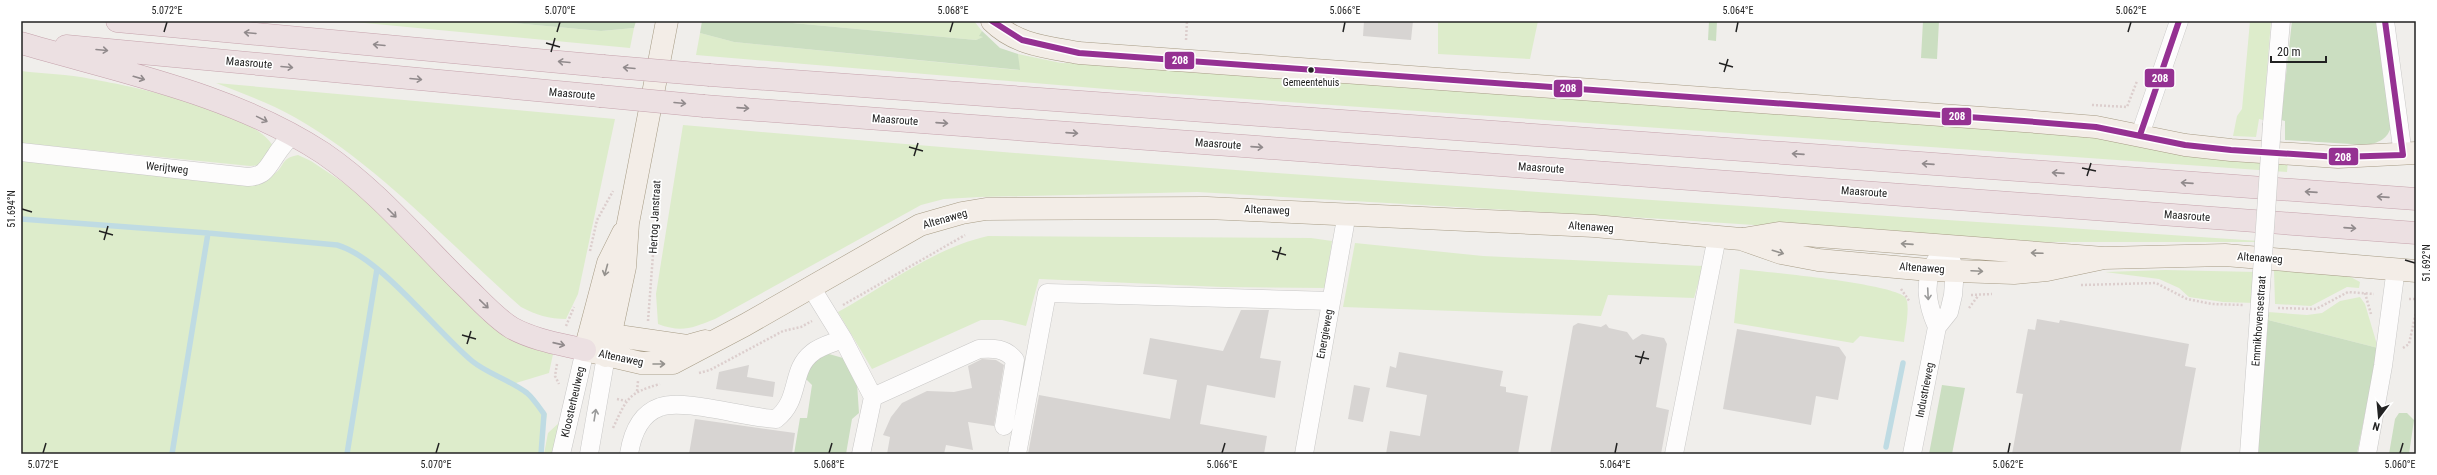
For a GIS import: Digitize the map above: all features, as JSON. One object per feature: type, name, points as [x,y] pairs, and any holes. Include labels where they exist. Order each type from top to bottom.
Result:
[{"type":"highway","points":[[117,21],[710,75],[2416,200]]},
{"type":"highway","points":[[21,43],[191,91],[262,118],[292,134],[324,154],[364,185],[497,316],[519,331],[547,341],[585,350]]},
{"type":"highway","name":"Maasroute","points":[[21,43],[704,106],[2416,233]]},
{"type":"main road","name":"Hertog Janstraat","points":[[606,356],[625,267],[628,223],[667,21]]},
{"type":"main road","points":[[992,21],[1000,29],[1030,44],[1080,53],[2096,127],[2185,145],[2231,150],[2338,157],[2409,154]]},
{"type":"main road","name":"Altenaweg","points":[[585,350],[641,363],[673,363],[722,337],[920,225],[962,213],[986,209],[1207,208],[1346,213],[1594,226],[1741,239],[1779,233],[2104,258],[2225,255],[2406,269]]},
{"type":"main road","name":"Hertog Janstraat","points":[[585,350],[608,264],[628,223]]},
{"type":"main road","name":"Altenaweg","points":[[1741,239],[1781,254],[1818,260],[1929,270],[2014,273],[2047,270],[2104,258]]},
{"type":"main road","name":"Altenaweg","points":[[585,350],[611,335],[687,346],[722,337]]},
{"type":"street","points":[[2140,135],[2179,21]]},
{"type":"street","name":"Emmikhovensestraat","points":[[2249,454],[2272,124],[2281,21]]},
{"type":"street","points":[[2385,21],[2409,154]]},
{"type":"street","name":"Werijtweg","points":[[21,152],[248,177],[259,176],[268,169],[276,154],[292,134]]},
{"type":"street","name":"Energieweg","points":[[1304,454],[1346,213]]},
{"type":"street","points":[[1674,454],[1717,237]]},
{"type":"street","points":[[1937,327],[1930,310],[1928,298],[1929,270],[1946,247]]},
{"type":"street","name":"Industrieweg","points":[[1912,454],[1937,327],[1949,312],[1955,270],[1946,247]]},
{"type":"street","points":[[2367,454],[2383,366],[2393,296],[2406,269]]},
{"type":"street","points":[[811,287],[843,340],[873,397],[861,454]]},
{"type":"street","points":[[1017,454],[1047,292],[1331,301]]},
{"type":"street","points":[[629,454],[636,430],[642,420],[659,407],[680,405],[776,419],[786,411],[803,362],[812,353],[843,340]]},
{"type":"street","points":[[873,397],[979,349],[995,348],[1009,353],[1015,360],[1004,426]]},
{"type":"street","name":"Kloosterheulweg","points":[[561,454],[585,350]]},
{"type":"street","name":"Kloosterheulweg","points":[[589,454],[606,356]]},
{"type":"path","points":[[1186,40],[1187,21]]},
{"type":"path","name":"Hertog Janstraat","points":[[645,341],[655,228],[654,192]]},
{"type":"path","name":"Altenaweg","points":[[695,374],[710,370],[783,331],[800,327],[828,314],[959,237],[971,232]]},
{"type":"path","points":[[2275,308],[2316,309],[2348,292],[2393,296],[2416,300]]},
{"type":"path","points":[[637,391],[641,363]]},
{"type":"path","points":[[612,434],[626,401],[637,391],[666,382]]},
{"type":"green space","points":[[344,21],[493,21],[601,31],[634,28],[630,48]]},
{"type":"green space","points":[[493,21],[636,21],[634,28],[601,31]]},
{"type":"green space","points":[[702,21],[771,21],[976,40],[983,37],[979,36],[982,31],[1000,48],[1018,54],[1020,70],[734,42],[700,33]]},
{"type":"green space","points":[[771,21],[974,21],[982,31],[980,36],[984,37],[976,40]]},
{"type":"green space","points":[[1438,21],[1538,21],[1530,59],[1438,54]]},
{"type":"green space","points":[[1709,21],[1717,21],[1716,41],[1708,40]]},
{"type":"green space","points":[[1923,21],[1939,21],[1937,59],[1921,58]]},
{"type":"green space","points":[[2250,21],[2271,21],[2263,120],[2259,119],[2256,137],[2233,136],[2237,116],[2242,109]]},
{"type":"green space","points":[[2292,21],[2378,21],[2392,123],[2389,132],[2384,138],[2380,141],[2367,145],[2285,140],[2285,121],[2281,120]]},
{"type":"green space","points":[[700,33],[734,42],[1019,70],[1018,54],[1061,63],[1112,64],[2082,134],[2288,161],[2287,172],[1118,90],[696,55]]},
{"type":"green space","points":[[21,71],[82,77],[161,94],[190,102],[217,111],[242,122],[261,133],[273,146],[263,165],[250,166],[21,143]]},
{"type":"green space","points":[[216,83],[615,119],[578,294],[566,319],[543,316],[521,307],[385,182],[357,159],[327,138],[296,118],[277,108]]},
{"type":"green space","points":[[683,125],[1274,173],[2259,241],[2004,242],[1664,219],[1197,192],[944,199],[921,205],[715,319],[700,325],[681,329],[666,327],[658,324],[656,294]]},
{"type":"green space","points":[[298,155],[311,161],[356,191],[482,319],[520,344],[553,354],[549,373],[516,383],[547,414],[540,454],[21,454],[21,157],[262,178],[274,174],[285,160],[292,156]]},
{"type":"green space","points":[[988,236],[1311,238],[1332,241],[1325,288],[1222,287],[1039,279],[1026,326],[1002,320],[981,320],[872,369],[838,312],[930,258],[949,249]]},
{"type":"green space","points":[[1355,243],[1483,256],[1703,266],[1694,298],[1608,295],[1601,316],[1343,307]]},
{"type":"green space","points":[[1740,269],[1800,275],[1877,287],[1895,292],[1905,297],[1908,305],[1904,342],[1860,336],[1853,343],[1734,323]]},
{"type":"green space","points":[[2165,270],[2257,272],[2255,303],[2223,302],[2189,297],[2179,288],[2159,279],[2105,272]]},
{"type":"green space","points":[[2274,270],[2343,273],[2360,282],[2359,288],[2347,287],[2311,306],[2275,304]]},
{"type":"green space","points":[[2360,297],[2365,304],[2378,348],[2268,320],[2268,312],[2307,315],[2322,313],[2340,301]]},
{"type":"green space","points":[[2268,320],[2378,348],[2357,454],[2258,454]]},
{"type":"green space","points":[[829,354],[843,358],[857,384],[859,413],[852,419],[846,454],[794,454],[800,418],[807,418],[812,385],[803,376],[820,356]]},
{"type":"green space","points":[[1942,385],[1965,388],[1952,454],[1929,454]]},
{"type":"green space","points":[[2399,413],[2407,413],[2414,420],[2409,454],[2389,454],[2395,419]]},
{"type":"green space","points":[[562,420],[555,454],[544,454],[548,433]]},
{"type":"building","points":[[1364,21],[1413,21],[1411,40],[1363,36]]},
{"type":"building","points":[[1241,310],[1269,310],[1260,358],[1281,361],[1275,398],[1207,385],[1200,424],[1267,436],[1264,454],[1028,454],[1039,395],[1170,419],[1177,380],[1143,374],[1150,338],[1223,351]]},
{"type":"building","points":[[2037,319],[2059,323],[2060,320],[2189,344],[2185,366],[2196,368],[2180,454],[2012,454],[2023,394],[2016,393],[2028,329],[2035,330]]},
{"type":"building","points":[[1578,323],[1601,327],[1606,324],[1609,328],[1627,332],[1633,340],[1642,334],[1664,338],[1667,344],[1656,407],[1669,410],[1661,454],[1550,454],[1573,326]]},
{"type":"building","points":[[1737,329],[1839,347],[1846,357],[1838,400],[1816,396],[1811,425],[1723,409]]},
{"type":"building","points":[[1399,352],[1503,371],[1500,386],[1506,387],[1506,392],[1528,396],[1518,454],[1386,454],[1390,431],[1420,436],[1427,395],[1386,387],[1390,366],[1396,368]]},
{"type":"building","points":[[982,359],[996,360],[1004,365],[994,426],[968,422],[973,450],[946,445],[944,454],[887,454],[890,437],[883,435],[891,417],[902,403],[927,391],[954,392],[972,388],[968,366]]},
{"type":"building","points":[[749,365],[747,377],[775,382],[773,397],[716,389],[719,372]]},
{"type":"building","points":[[1354,385],[1370,388],[1363,422],[1348,419]]},
{"type":"building","points":[[695,419],[795,433],[792,454],[689,454]]},
{"type":"waterway","points":[[21,219],[208,233],[337,245],[354,252],[389,279],[457,348],[478,366],[520,388],[531,397],[544,414],[541,454]]},
{"type":"waterway","points":[[172,454],[208,233]]},
{"type":"waterway","points":[[347,454],[377,269]]},
{"type":"waterway","points":[[1886,447],[1903,363]]},
{"type":"transit line","name":"208","points":[[992,21],[1022,40],[1079,53],[2024,121],[2096,127],[2185,145],[2231,150],[2338,157],[2403,155],[2385,21]]},
{"type":"transit line","name":"208","points":[[2140,135],[2179,21]]},
{"type":"place","name":"Gemeentehuis","points":[[1311,70]]}]
